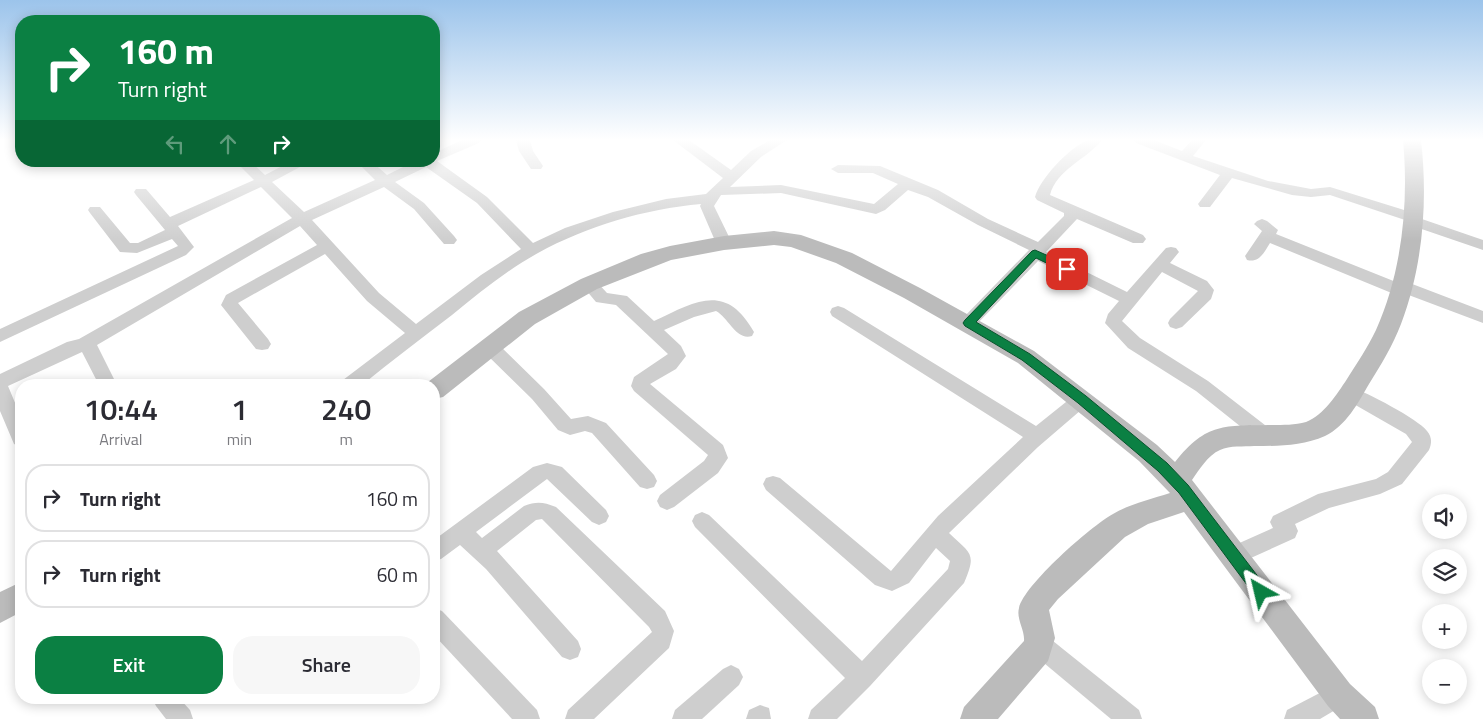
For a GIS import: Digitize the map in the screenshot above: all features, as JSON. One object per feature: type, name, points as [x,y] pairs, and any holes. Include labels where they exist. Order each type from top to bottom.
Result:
[{"type":"street","points":[[255,174],[302,218],[373,297],[416,334]]},
{"type":"street","points":[[95,210],[125,248],[138,248],[171,228],[280,174]]},
{"type":"street","points":[[376,174],[419,206],[450,240]]},
{"type":"street","points":[[0,382],[73,347],[84,344],[302,218],[401,174]]},
{"type":"street","points":[[445,174],[482,200],[531,250]]},
{"type":"street","points":[[726,174],[732,178]]},
{"type":"street","points":[[724,243],[707,206],[714,194],[736,174]]},
{"type":"street","points":[[886,174],[929,192],[1130,300]]},
{"type":"street","points":[[1056,174],[1042,191],[1042,197],[1138,239]]},
{"type":"street","points":[[1205,204],[1229,174]]},
{"type":"street","points":[[1231,174],[1292,191],[1311,193],[1330,191],[1346,195],[1483,245]]},
{"type":"street","points":[[976,719],[1040,645],[1041,637],[1034,614],[1036,602],[1082,554],[1121,523],[1183,489],[1210,442],[1224,437],[1267,437],[1298,434],[1316,429],[1329,421],[1351,394],[1377,352],[1391,322],[1410,244],[1416,174]]},
{"type":"street","points":[[356,379],[512,262],[531,250],[567,234],[614,218],[670,203],[714,194],[781,189],[876,210],[883,206],[899,190],[907,186],[915,186]]},
{"type":"street","points":[[0,336],[182,251],[186,247],[141,192]]},
{"type":"street","points":[[968,323],[1071,217],[1071,211]]},
{"type":"street","points":[[1253,256],[1264,230],[1400,288],[1483,317]]},
{"type":"street","points":[[440,385],[527,318],[589,284],[649,259],[724,243],[774,238],[794,240],[817,247],[861,267],[968,323],[1026,357],[1082,399],[1148,453],[1183,489],[1340,695],[1364,719]]},
{"type":"street","points":[[262,344],[229,305],[232,299],[328,246]]},
{"type":"street","points":[[1176,323],[1205,295],[1206,290],[1165,258],[1114,318],[1113,323],[1115,327],[1141,348],[1208,390],[1267,437]]},
{"type":"street","points":[[589,284],[602,298],[621,300],[675,351],[677,356],[640,382],[640,386],[716,451],[718,458],[711,467],[667,501]]},
{"type":"street","points":[[652,329],[696,310],[717,304],[722,306],[746,332]]},
{"type":"street","points":[[838,312],[1037,436]]},
{"type":"street","points":[[84,344],[90,348],[105,379]]},
{"type":"street","points":[[489,346],[538,394],[565,425],[570,427],[584,422],[592,423],[600,428],[647,481]]},
{"type":"street","points":[[0,389],[15,425]]},
{"type":"street","points":[[1233,556],[1288,531],[1280,522],[1308,506],[1380,486],[1395,478],[1422,444],[1421,437],[1413,429],[1351,394]]},
{"type":"street","points":[[773,484],[883,578],[892,581],[902,576],[944,522],[1037,436],[1082,399]]},
{"type":"street","points":[[440,548],[540,473],[547,471],[555,473],[599,516]]},
{"type":"street","points":[[482,550],[531,512],[541,510],[549,513],[657,619],[663,631],[661,640],[577,719]]},
{"type":"street","points":[[702,521],[862,678]]},
{"type":"street","points":[[461,532],[482,550],[570,649]]},
{"type":"street","points":[[820,719],[862,678],[956,576],[961,565],[960,557],[936,534]]},
{"type":"street","points":[[0,609],[15,600]]},
{"type":"street","points":[[440,626],[519,716]]},
{"type":"street","points":[[1040,645],[1130,719]]},
{"type":"street","points":[[684,719],[731,677]]},
{"type":"street","points":[[1296,719],[1340,695]]},
{"type":"street","points":[[169,704],[181,719]]},
{"type":"route","points":[[1067,269],[1035,253],[968,323],[1026,357],[1082,399],[1148,453],[1176,480],[1261,592]]}]
